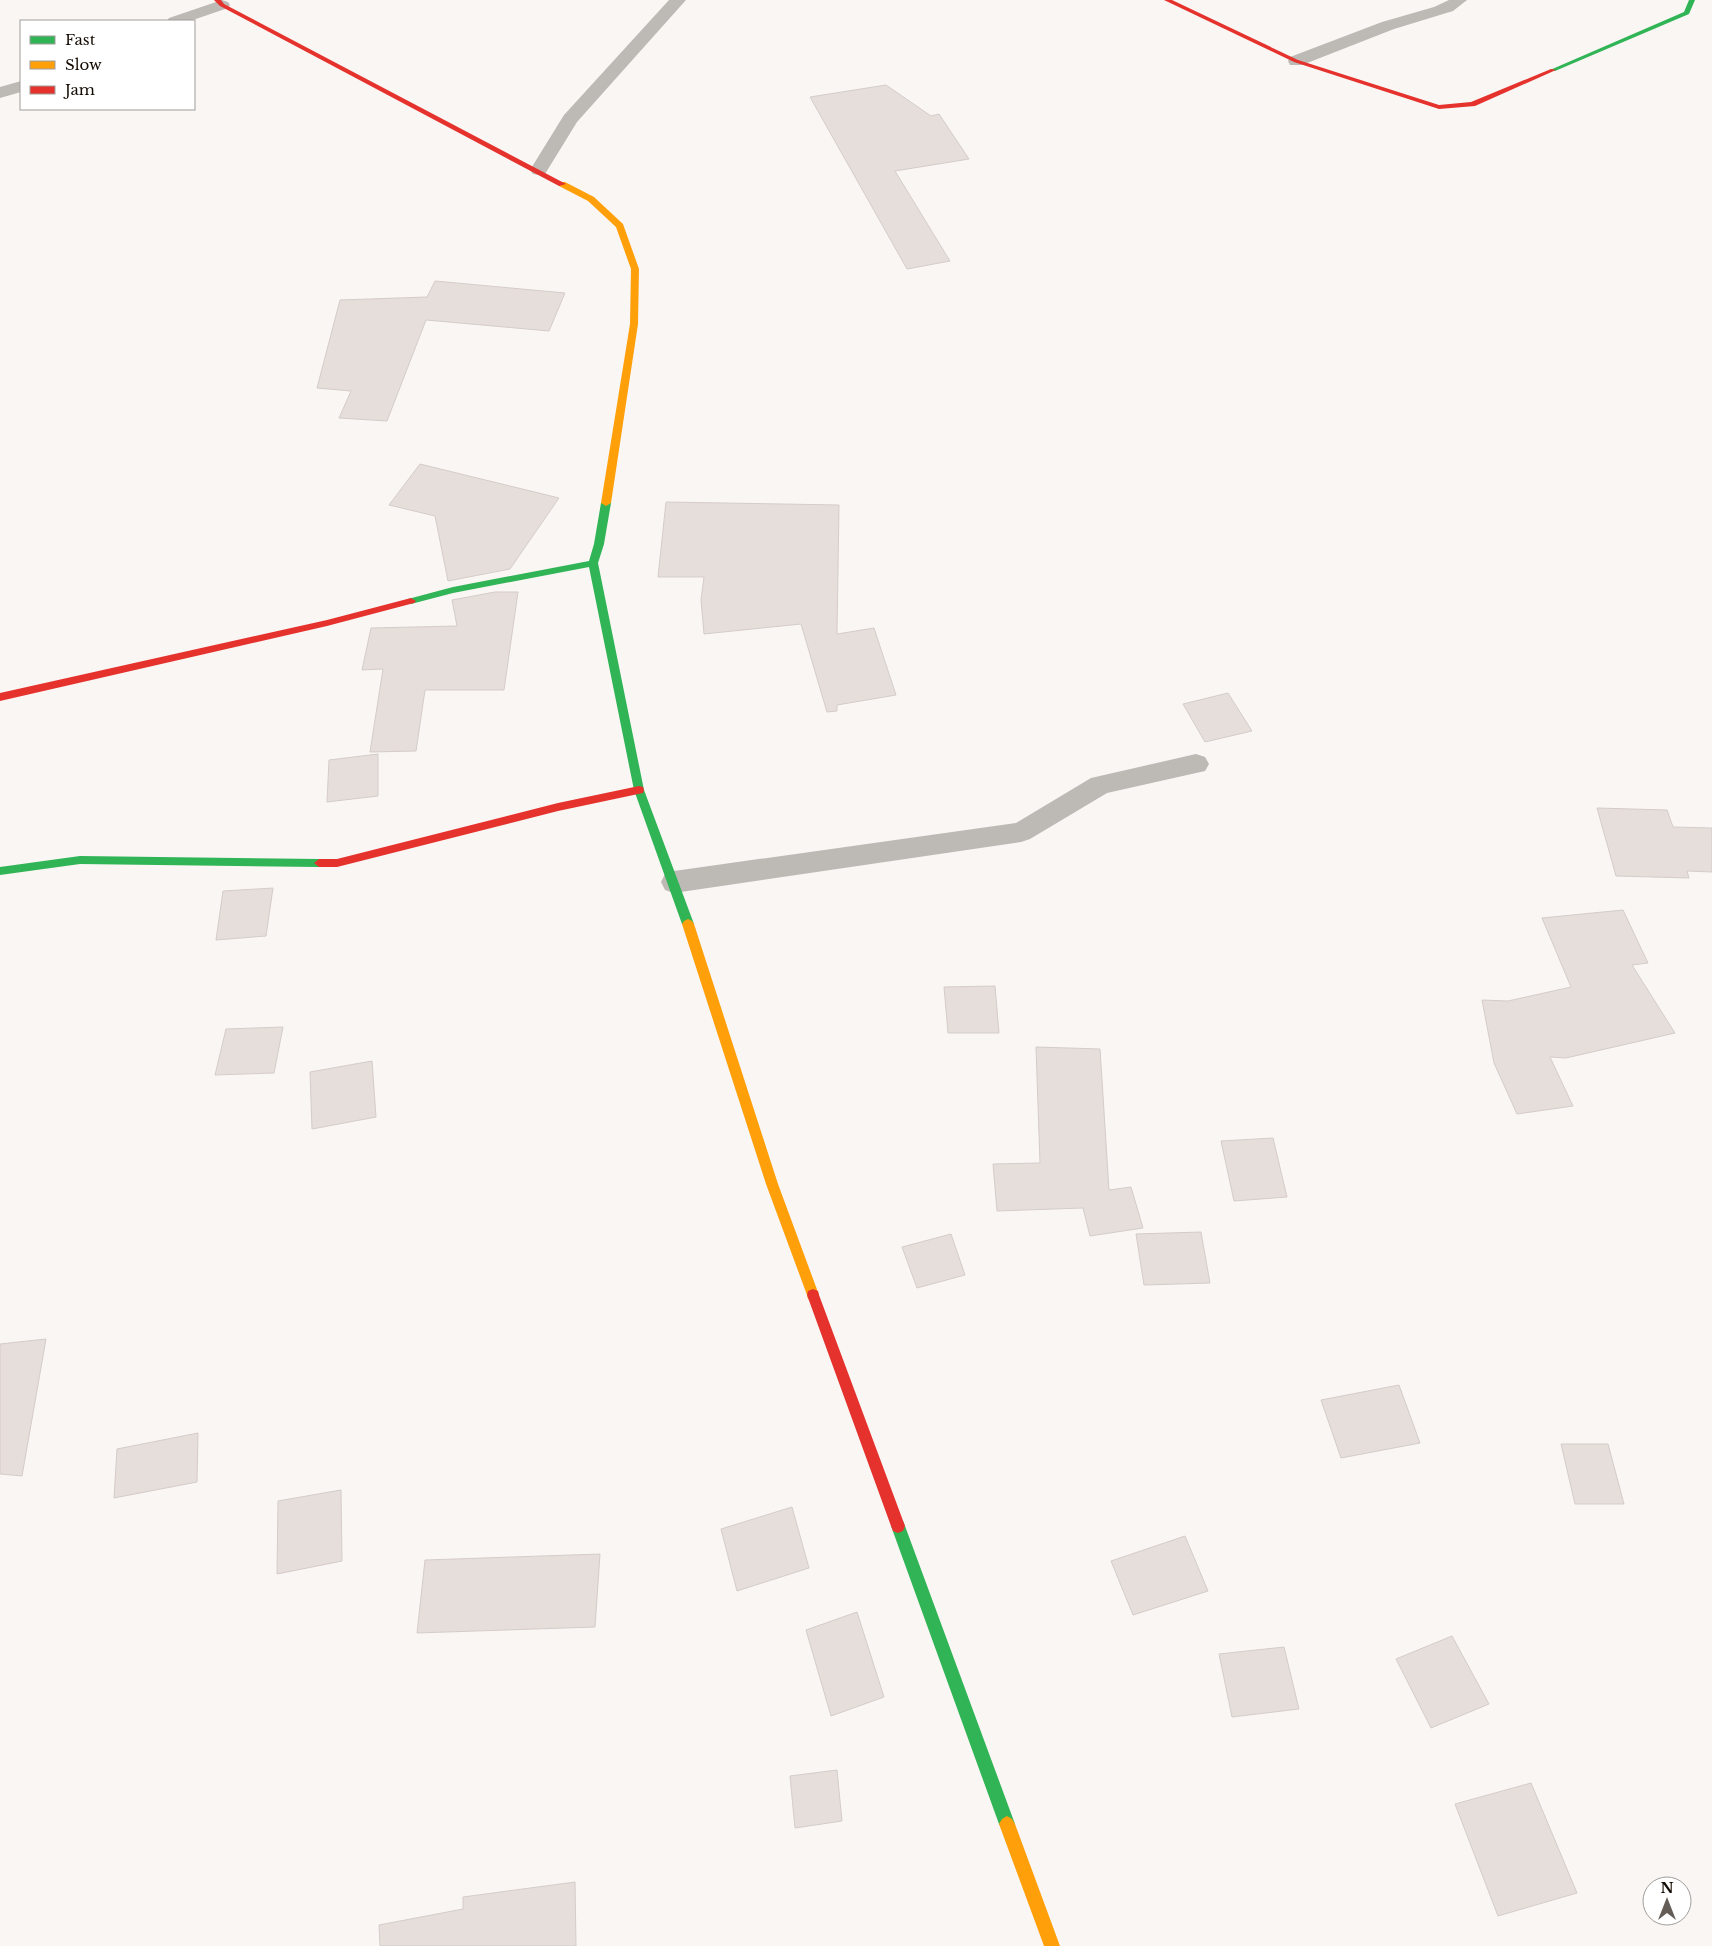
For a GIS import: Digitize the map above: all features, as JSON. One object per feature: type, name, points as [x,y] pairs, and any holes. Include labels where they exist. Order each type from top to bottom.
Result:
[{"type":"street","points":[[539,170],[570,119],[663,14],[678,0]]},
{"type":"street","points":[[1167,0],[1296,61],[1439,107],[1472,104],[1687,13],[1692,0]]},
{"type":"street","points":[[1296,61],[1402,21],[1446,7],[1459,0]]},
{"type":"street","points":[[177,20],[219,3],[539,170],[591,199],[620,226],[636,269],[634,324],[599,544],[593,563],[640,790],[674,882],[772,1184],[1052,1946]]},
{"type":"street","points":[[0,94],[20,86]]},
{"type":"street","points":[[0,697],[327,623],[453,590],[593,563]]},
{"type":"street","points":[[674,882],[1021,832],[1100,785],[1196,764]]},
{"type":"street","points":[[0,871],[80,860],[337,863],[558,807],[640,790]]},
{"type":"building","points":[[886,85],[931,116],[939,114],[969,159],[895,171],[950,261],[907,269],[810,97]]},
{"type":"building","points":[[435,281],[565,293],[549,331],[426,320],[387,421],[339,418],[351,391],[317,388],[340,300],[427,297]]},
{"type":"building","points":[[420,464],[559,498],[510,569],[448,581],[435,516],[389,505]]},
{"type":"building","points":[[666,502],[839,505],[837,634],[874,628],[896,695],[837,705],[837,711],[827,712],[801,624],[704,634],[701,600],[704,577],[658,577]]},
{"type":"building","points":[[495,592],[518,592],[504,690],[425,690],[416,751],[370,752],[383,669],[362,670],[371,628],[457,626],[452,600]]},
{"type":"building","points":[[1228,693],[1252,731],[1205,742],[1183,704]]},
{"type":"building","points":[[378,754],[378,796],[327,802],[329,760]]},
{"type":"building","points":[[1597,808],[1667,810],[1673,827],[1712,828],[1712,872],[1687,871],[1689,878],[1616,876]]},
{"type":"building","points":[[273,888],[266,936],[216,940],[223,891]]},
{"type":"building","points":[[1623,910],[1648,963],[1632,965],[1675,1033],[1566,1058],[1550,1057],[1573,1106],[1517,1114],[1494,1063],[1482,1000],[1508,1001],[1571,987],[1542,918]]},
{"type":"building","points":[[995,986],[999,1033],[948,1033],[944,987]]},
{"type":"building","points":[[283,1027],[274,1073],[215,1075],[226,1029]]},
{"type":"building","points":[[1036,1047],[1100,1049],[1109,1190],[1131,1187],[1143,1228],[1090,1236],[1083,1208],[997,1211],[993,1164],[1040,1163]]},
{"type":"building","points":[[372,1061],[376,1117],[312,1129],[310,1072]]},
{"type":"building","points":[[1273,1138],[1287,1197],[1234,1201],[1221,1141]]},
{"type":"building","points":[[1201,1232],[1210,1283],[1144,1285],[1136,1234]]},
{"type":"building","points":[[951,1234],[965,1275],[917,1288],[902,1247]]},
{"type":"building","points":[[46,1339],[22,1476],[0,1474],[0,1344]]},
{"type":"building","points":[[1399,1385],[1420,1443],[1341,1458],[1321,1400]]},
{"type":"building","points":[[198,1433],[197,1482],[114,1498],[117,1449]]},
{"type":"building","points":[[1561,1444],[1608,1444],[1624,1504],[1575,1504]]},
{"type":"building","points":[[341,1490],[342,1561],[277,1574],[278,1501]]},
{"type":"building","points":[[792,1507],[809,1568],[737,1591],[721,1529]]},
{"type":"building","points":[[1185,1536],[1208,1591],[1133,1615],[1111,1561]]},
{"type":"building","points":[[600,1554],[595,1627],[417,1633],[425,1560]]},
{"type":"building","points":[[857,1612],[884,1697],[831,1716],[806,1630]]},
{"type":"building","points":[[1452,1636],[1489,1704],[1431,1728],[1396,1659]]},
{"type":"building","points":[[1284,1647],[1299,1709],[1232,1717],[1219,1654]]},
{"type":"building","points":[[837,1770],[842,1821],[795,1828],[790,1776]]},
{"type":"building","points":[[1531,1783],[1577,1893],[1498,1916],[1455,1804]]},
{"type":"building","points":[[575,1882],[576,1946],[380,1946],[379,1925],[463,1909],[463,1897]]},
{"type":"traffic: fast","points":[[1553,70],[1687,13],[1692,0]]},
{"type":"traffic: fast","points":[[606,503],[599,544],[593,563],[639,790],[688,924]]},
{"type":"traffic: fast","points":[[411,601],[453,590],[593,563]]},
{"type":"traffic: fast","points":[[0,871],[80,860],[319,863]]},
{"type":"traffic: fast","points":[[898,1526],[1007,1824]]},
{"type":"traffic: slow","points":[[562,184],[591,199],[620,226],[635,269],[634,324],[606,503]]},
{"type":"traffic: slow","points":[[688,924],[772,1184],[813,1295]]},
{"type":"traffic: slow","points":[[1007,1824],[1052,1946]]},
{"type":"traffic: jam","points":[[217,0],[222,5],[562,184]]},
{"type":"traffic: jam","points":[[1167,0],[1296,61],[1439,107],[1472,104],[1553,70]]},
{"type":"traffic: jam","points":[[0,697],[327,623],[411,601]]},
{"type":"traffic: jam","points":[[319,863],[337,863],[558,807],[639,790]]},
{"type":"traffic: jam","points":[[813,1295],[898,1526]]}]
